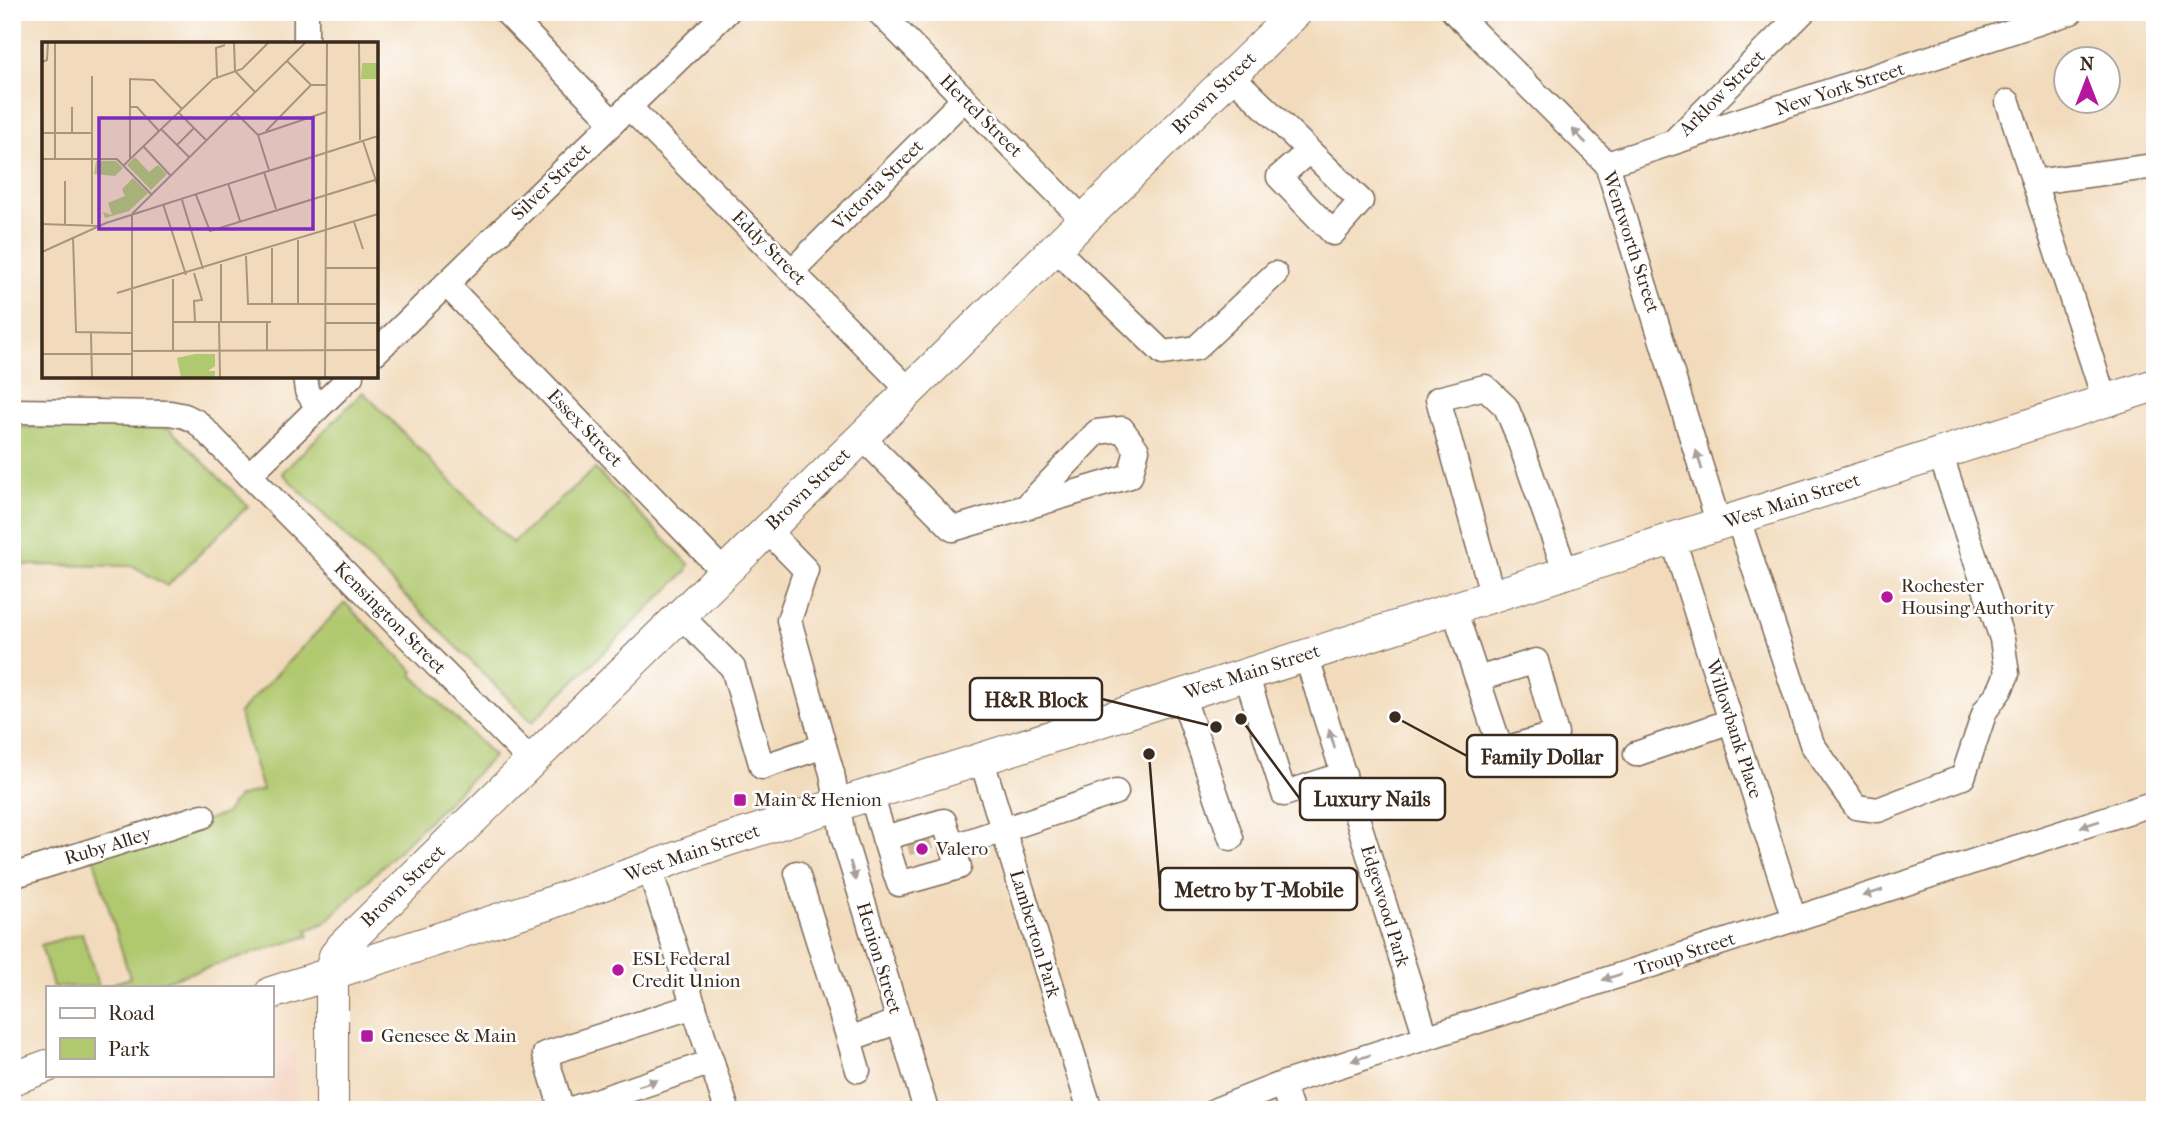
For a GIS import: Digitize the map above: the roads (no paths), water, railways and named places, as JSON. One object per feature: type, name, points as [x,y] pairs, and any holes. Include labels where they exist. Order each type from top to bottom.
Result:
[{"type":"main road","name":"Brown Street","points":[[331,973],[335,956],[347,942],[1296,12]]},
{"type":"main road","name":"West Main Street","points":[[273,992],[542,906],[649,867],[981,758],[2155,385]]},
{"type":"main road","points":[[331,973],[332,1110]]},
{"type":"main road","points":[[12,1079],[46,1066]]},
{"type":"street","points":[[306,12],[306,42]]},
{"type":"street","name":"Eddy Street","points":[[506,12],[792,271],[909,390]]},
{"type":"street","name":"Silver Street","points":[[378,350],[727,12]]},
{"type":"street","name":"Hertel Street","points":[[879,12],[1084,220]]},
{"type":"street","name":"Wentworth Street","points":[[1454,12],[1607,164],[1728,522],[1812,744],[1856,807],[1878,810],[1963,777],[1985,711],[2000,690],[2007,674],[2002,639],[1940,453]]},
{"type":"street","name":"Arklow Street","points":[[1671,144],[1803,12]]},
{"type":"street","name":"New York Street","points":[[1607,164],[2071,12]]},
{"type":"street","points":[[1231,75],[1309,151]]},
{"type":"street","name":"Victoria Street","points":[[792,271],[964,99]]},
{"type":"street","points":[[2008,102],[2105,401]]},
{"type":"street","points":[[2034,182],[2155,166]]},
{"type":"street","points":[[1055,248],[1163,353],[1196,348],[1275,274]]},
{"type":"street","name":"Essex Street","points":[[446,284],[724,572]]},
{"type":"street","points":[[305,378],[307,391],[318,408]]},
{"type":"street","points":[[12,411],[163,413],[185,416],[202,427],[249,475],[349,378]]},
{"type":"street","points":[[1493,597],[1438,399],[1485,387],[1506,407],[1566,573]]},
{"type":"street","points":[[862,437],[953,529],[1026,507]]},
{"type":"street","name":"Kensington Street","points":[[249,475],[531,761]]},
{"type":"street","name":"Henion Street","points":[[767,530],[806,570],[789,620],[832,773],[843,836],[926,1110]]},
{"type":"street","name":"Willowbank Place","points":[[1673,539],[1794,919]]},
{"type":"street","points":[[1454,609],[1478,679]]},
{"type":"street","points":[[680,615],[733,668],[762,767],[824,746]]},
{"type":"street","name":"Edgewood Park","points":[[1306,655],[1426,1037]]},
{"type":"street","points":[[1246,674],[1284,794],[1344,774]]},
{"type":"street","points":[[1182,695],[1231,838]]},
{"type":"street","points":[[1636,754],[1731,721]]},
{"type":"street","name":"Lamberton Park","points":[[981,758],[1090,1110]]},
{"type":"street","points":[[952,847],[1116,792]]},
{"type":"street","points":[[871,794],[884,838],[899,884],[958,867],[944,821],[884,838]]},
{"type":"street","name":"Troup Street","points":[[1216,1110],[1282,1084],[2155,803]]},
{"type":"street","name":"Ruby Alley","points":[[12,876],[203,816]]},
{"type":"street","points":[[649,867],[727,1110]]},
{"type":"street","points":[[797,873],[859,1070]]},
{"type":"street","points":[[694,1006],[545,1054],[572,1108],[712,1062]]},
{"type":"street","points":[[849,1039],[899,1021]]},
{"type":"street","points":[[1282,1084],[1291,1110]]},
{"type":"tunnel","points":[[915,829],[928,876]]},
{"type":"place","name":"Rochester Housing Authority","points":[[1887,597]]},
{"type":"place","name":"Family Dollar","points":[[1395,717]]},
{"type":"place","name":"Luxury Nails","points":[[1241,719]]},
{"type":"place","name":"H&R Block","points":[[1216,727]]},
{"type":"place","name":"Metro by T-Mobile","points":[[1149,754]]},
{"type":"place","name":"Main & Henion","points":[[740,800]]},
{"type":"place","name":"Valero","points":[[922,849]]},
{"type":"place","name":"ESL Federal Credit Union","points":[[618,970]]},
{"type":"place","name":"Genesee & Main","points":[[367,1036]]}]
